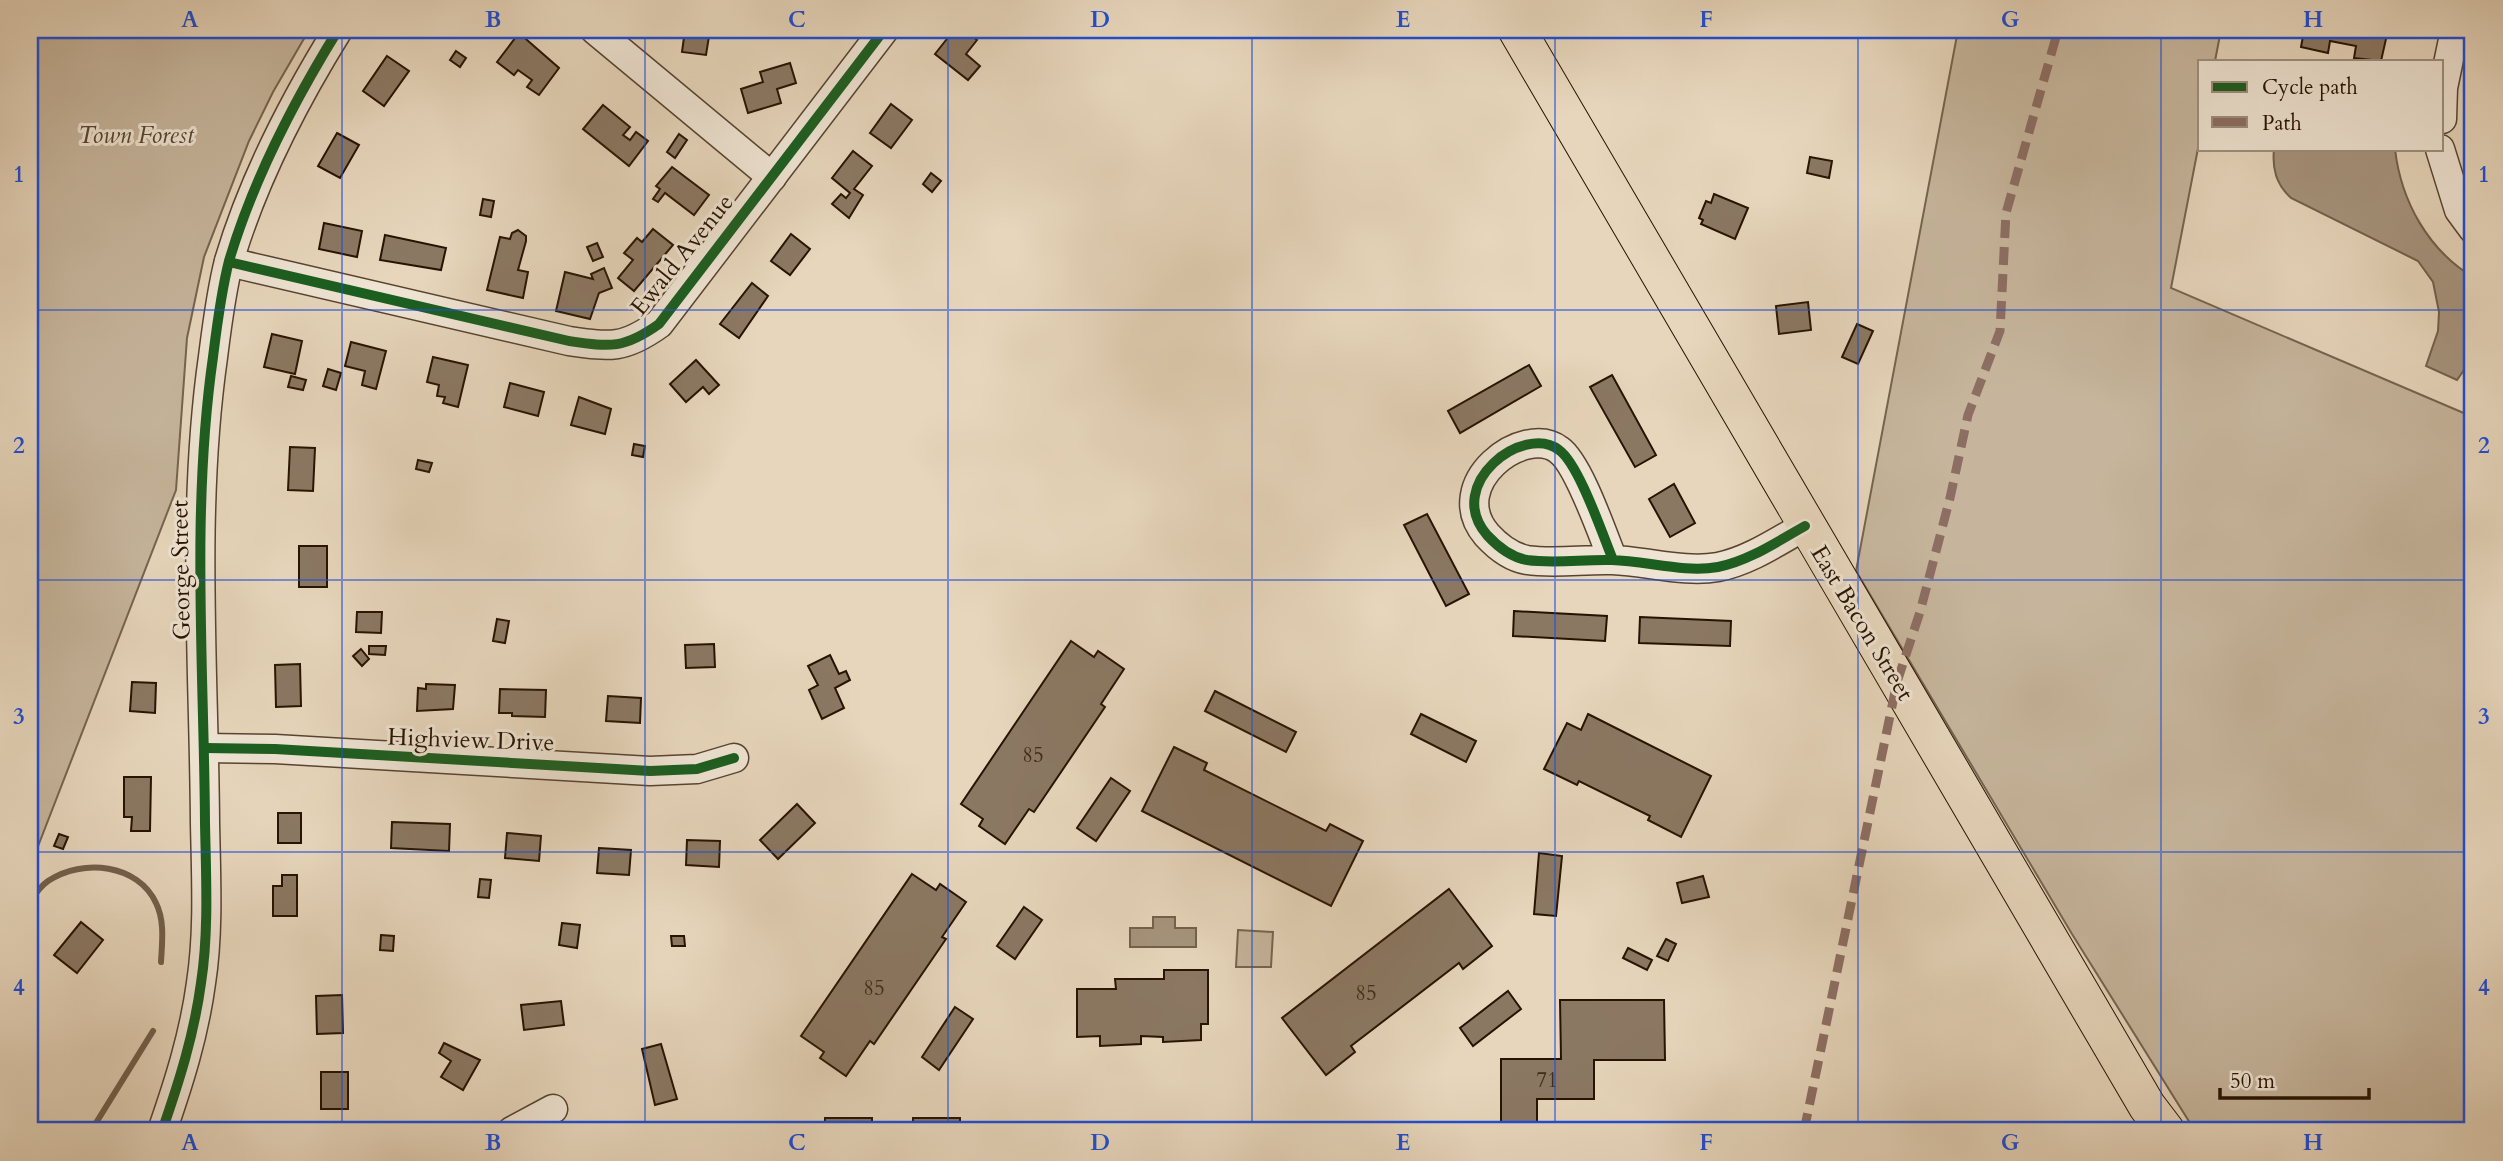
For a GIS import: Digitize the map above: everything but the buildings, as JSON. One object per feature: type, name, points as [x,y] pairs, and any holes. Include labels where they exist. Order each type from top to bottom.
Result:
[{"type":"main road","name":"East Bacon Street","points":[[1517,30],[2157,1123]]},
{"type":"street","name":"George Street","points":[[162,1131],[189,1051],[202,980],[205,748],[200,501],[206,408],[229,262],[256,187],[297,101],[338,30]]},
{"type":"street","name":"Ewald Avenue","points":[[229,262],[569,341],[603,346],[634,342],[659,324],[884,30]]},
{"type":"street","points":[[2444,83],[2455,30]]},
{"type":"street","points":[[607,33],[772,177]]},
{"type":"street","points":[[2440,150],[2459,210],[2473,229]]},
{"type":"street","points":[[1613,560],[1574,470],[1559,449],[1535,443],[1501,457],[1482,472],[1472,500],[1478,525],[1499,549],[1525,559],[1613,560],[1718,567],[1746,558],[1805,526]]},
{"type":"street","name":"Highview Drive","points":[[205,748],[275,749],[650,771],[697,769],[734,758]]},
{"type":"street","points":[[512,1131],[553,1109]]},
{"type":"green space","name":"Town Forest","points":[[30,30],[309,30],[273,92],[249,141],[204,257],[187,338],[176,490],[30,867]]},
{"type":"green space","points":[[1958,30],[2221,30],[2215,60],[2198,60],[2198,148],[2171,288],[2473,417],[2473,1131],[2195,1131],[2072,934],[1856,571]]},
{"type":"green space","points":[[1238,930],[1273,932],[1271,967],[1236,967]]},
{"type":"shaded area","points":[[2274,150],[2395,150],[2403,187],[2419,222],[2443,253],[2473,277],[2473,357],[2457,380],[2426,366],[2438,331],[2439,312],[2433,282],[2418,261],[2291,198],[2276,176]]},
{"type":"shaded area","points":[[1153,917],[1175,917],[1175,928],[1196,928],[1196,947],[1130,947],[1130,928],[1153,928]]},
{"type":"waterway","points":[[30,901],[45,883],[77,869],[108,869],[123,873],[148,890],[159,910],[162,925],[161,962]]},
{"type":"waterway","points":[[91,1131],[153,1031]]},
{"type":"marked path","points":[[1804,1131],[1897,682],[1920,612],[1950,498],[1968,415],[2000,331],[2006,213],[2058,30]]},
{"type":"cycle path","points":[[162,1131],[190,1040],[204,964],[206,883],[200,590],[202,473],[206,415],[220,309],[229,261],[262,171],[338,30]]},
{"type":"cycle path","points":[[229,262],[569,341],[607,345],[626,342],[659,324],[884,30]]},
{"type":"cycle path","points":[[1613,560],[1582,485],[1567,458],[1559,450],[1544,444],[1527,445],[1509,452],[1493,463],[1481,479],[1475,496],[1476,516],[1496,544],[1510,554],[1527,560],[1612,560],[1692,569],[1718,567],[1752,555],[1805,526]]},
{"type":"cycle path","points":[[205,748],[275,749],[650,771],[697,769],[734,758]]}]
